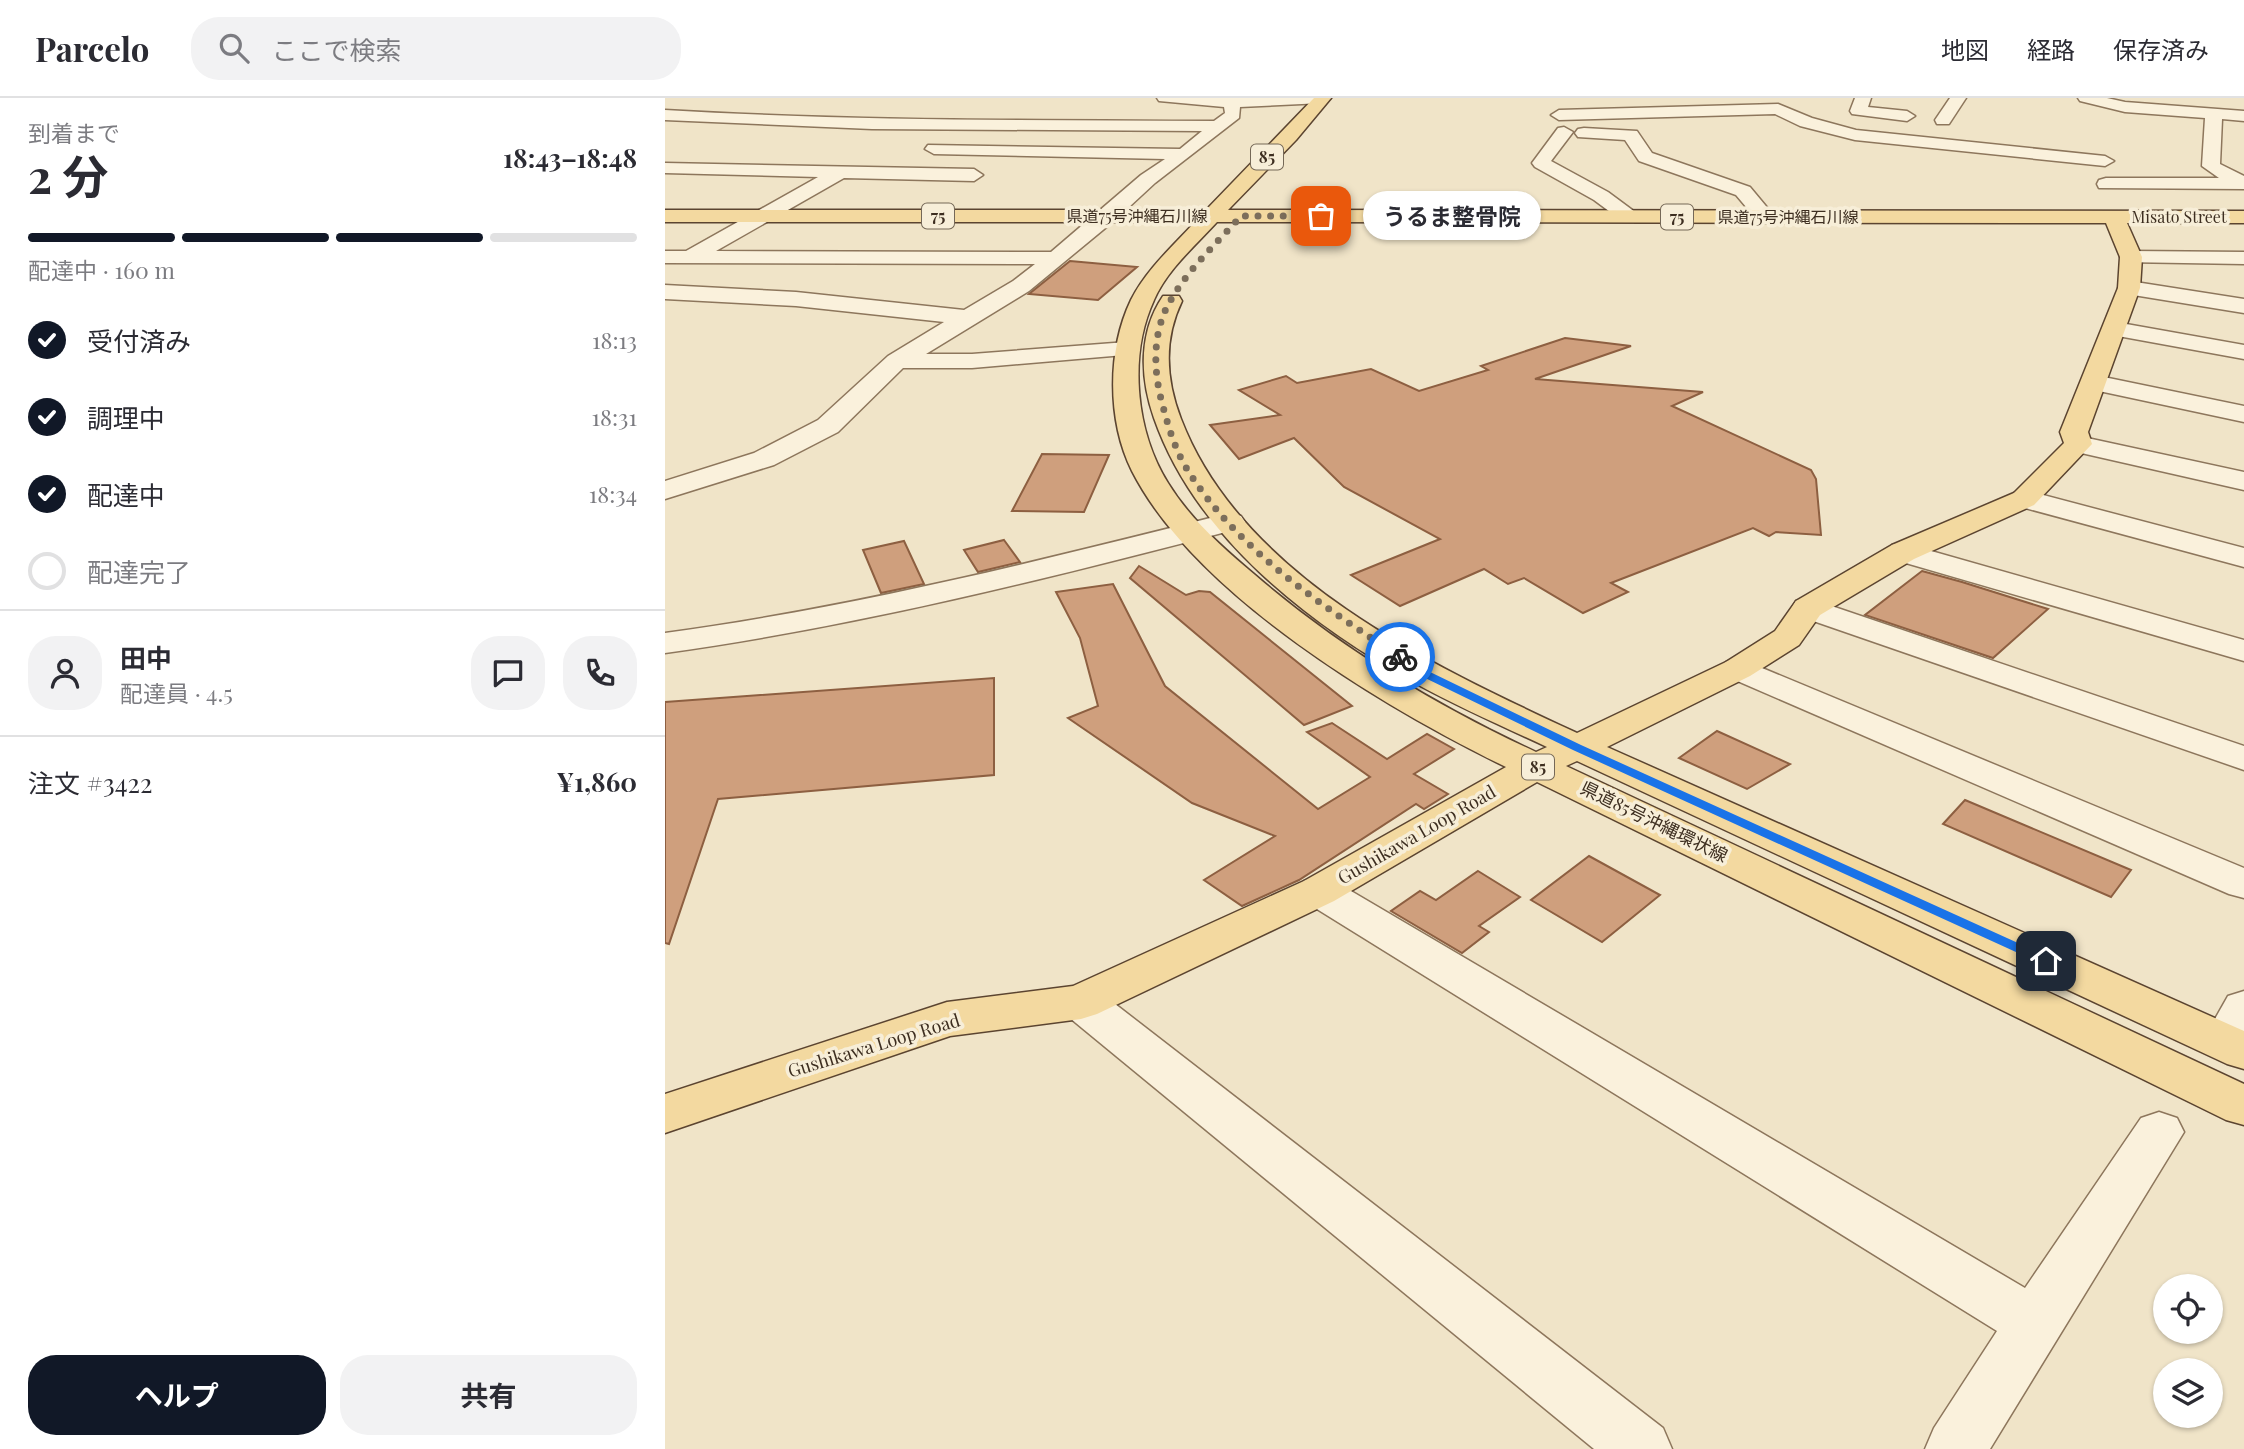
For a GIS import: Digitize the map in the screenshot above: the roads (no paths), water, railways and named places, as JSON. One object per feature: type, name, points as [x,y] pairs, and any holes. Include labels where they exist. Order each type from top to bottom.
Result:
[{"type":"main road","name":"県道85号沖縄環状線","points":[[1323,98],[1183,283],[1165,312],[1154,350],[1158,389],[1169,430],[1184,464],[1230,522],[1282,574],[1336,615],[1424,674],[1577,747],[2242,1026]]},
{"type":"main road","name":"県道85号沖縄環状線","points":[[1343,98],[1243,204],[1153,281],[1138,310],[1127,349],[1127,392],[1132,434],[1146,469],[1171,509],[1191,532],[1259,596],[1347,664],[1463,732],[2244,1106]]},
{"type":"main road","name":"県道75号沖縄石川線","points":[[665,216],[1108,216],[1243,204],[1628,216],[2114,217]]},
{"type":"main road","name":"Misato Street","points":[[2114,217],[2244,217]]},
{"type":"main road","points":[[2078,444],[2074,432],[2129,288],[2131,257],[2114,217]]},
{"type":"main road","name":"Gushikawa Loop Road","points":[[665,1114],[947,1019],[1081,1002],[1319,891],[1537,766],[1738,670],[1787,638],[1808,608],[1903,552],[2024,499],[2078,444]]},
{"type":"street","points":[[1165,98],[1196,104],[1323,98]]},
{"type":"street","points":[[1931,119],[1958,98]]},
{"type":"street","points":[[2086,98],[2244,116]]},
{"type":"street","points":[[666,115],[698,102]]},
{"type":"street","points":[[1558,118],[1777,103],[1805,122],[1844,133],[2000,144],[2107,143]]},
{"type":"street","points":[[1844,133],[1857,103],[1931,119],[1967,122]]},
{"type":"street","points":[[2114,217],[2106,197],[2107,143],[2132,103]]},
{"type":"street","points":[[665,490],[764,459],[828,426],[897,361],[1021,286],[1057,258],[1148,179],[1233,114],[1232,104]]},
{"type":"street","points":[[986,124],[1073,107]]},
{"type":"street","points":[[2214,114],[2211,166],[2244,183]]},
{"type":"street","points":[[666,115],[733,120],[923,124],[1217,126]]},
{"type":"street","points":[[1558,118],[1541,163],[1601,196],[1628,216]]},
{"type":"street","points":[[1558,118],[1631,135],[1645,157],[1742,191],[1765,217]]},
{"type":"street","points":[[923,124],[901,146],[1184,154]]},
{"type":"street","points":[[665,272],[872,155]]},
{"type":"street","points":[[665,168],[987,176]]},
{"type":"street","points":[[1121,179],[1148,179]]},
{"type":"street","points":[[2106,184],[2244,183]]},
{"type":"street","points":[[665,257],[1057,258]]},
{"type":"street","points":[[2131,257],[2244,258]]},
{"type":"street","points":[[2129,288],[2244,306]]},
{"type":"street","points":[[665,292],[796,299],[969,318]]},
{"type":"street","points":[[2115,329],[2244,352]]},
{"type":"street","points":[[897,361],[972,361],[1127,349]]},
{"type":"street","points":[[2094,383],[2244,414]]},
{"type":"street","points":[[2078,444],[2244,481]]},
{"type":"street","points":[[2024,499],[2244,558]]},
{"type":"street","points":[[665,643],[749,632],[913,600],[1230,522]]},
{"type":"street","points":[[1903,552],[2244,651]]},
{"type":"street","points":[[1808,608],[2244,759]]},
{"type":"street","points":[[1738,670],[2244,884]]},
{"type":"street","points":[[1319,891],[2034,1323]]},
{"type":"street","points":[[1081,1002],[1641,1449]]},
{"type":"street","points":[[1956,1449],[2034,1323],[2159,1132]]},
{"type":"place","name":"うるま整骨院","points":[[1321,216]]}]
